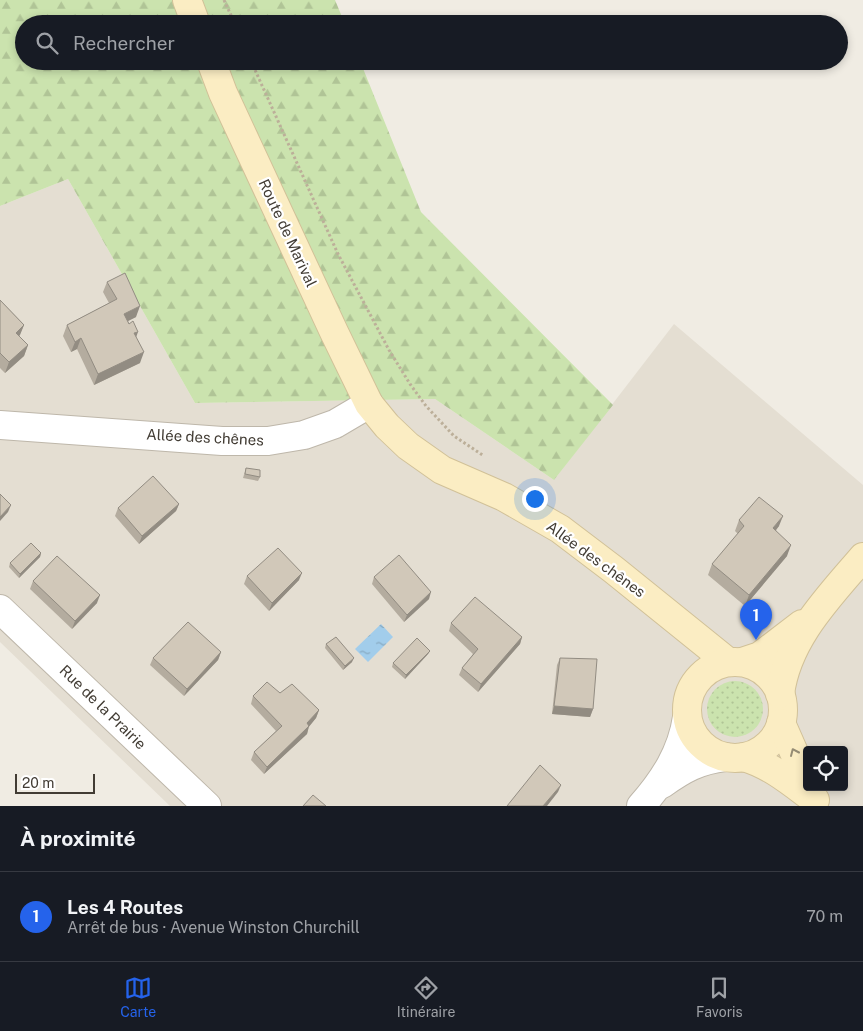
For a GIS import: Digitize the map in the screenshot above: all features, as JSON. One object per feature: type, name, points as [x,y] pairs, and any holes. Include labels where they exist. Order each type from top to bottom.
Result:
[{"type":"main road","points":[[186,0],[192,15]]},
{"type":"main road","name":"Route de Marival","points":[[214,70],[369,404]]},
{"type":"main road","name":"Allée des chênes","points":[[369,404],[387,426],[408,446],[442,470],[504,497],[560,529],[735,662]]},
{"type":"main road","points":[[780,694],[782,680],[793,648],[820,608],[863,557]]},
{"type":"main road","points":[[812,794],[758,761],[711,752],[700,743],[691,731],[687,717],[687,702],[692,688],[701,676],[714,667],[760,656],[790,634],[820,608]]},
{"type":"main road","name":"Allée des chênes","points":[[665,610],[685,644],[692,688]]},
{"type":"main road","points":[[734,757],[756,753],[767,745],[776,735],[781,723],[783,709],[780,694],[774,683],[765,673],[754,666],[735,662]]},
{"type":"main road","points":[[781,723],[812,794]]},
{"type":"street","name":"Allée des chênes","points":[[0,425],[222,441],[268,441],[304,435],[335,424],[369,404]]},
{"type":"street","name":"Rue de la Prairie","points":[[0,609],[207,806]]},
{"type":"street","points":[[649,797],[677,754],[684,734],[687,717]]},
{"type":"street","points":[[649,797],[690,766],[706,760],[734,757]]},
{"type":"path","points":[[224,0],[231,15]]},
{"type":"path","points":[[255,70],[338,254],[389,350],[426,406],[454,436],[491,461]]},
{"type":"shaded area","points":[[68,179],[195,403],[435,399],[554,480],[674,324],[863,485],[863,806],[170,806],[0,642],[0,206]]},
{"type":"green space","points":[[0,0],[335,0],[341,15],[15,15],[15,70],[364,70],[421,212],[613,405],[554,480],[435,399],[195,403],[68,179],[0,206]]},
{"type":"green space","points":[[735,681],[746,683],[755,689],[761,698],[763,709],[761,720],[755,729],[746,735],[735,737],[724,735],[715,729],[709,720],[707,709],[709,698],[715,689],[724,683]]},
{"type":"water","points":[[381,624],[393,637],[368,662],[355,649]]},
{"type":"building","points":[[125,273],[140,306],[124,314],[129,324],[133,321],[138,332],[134,333],[144,352],[98,374],[81,338],[75,342],[67,325],[117,299],[107,282]]},
{"type":"building","points":[[0,300],[24,325],[16,333],[28,345],[9,362],[0,353]]},
{"type":"building","points":[[246,468],[260,470],[260,477],[245,474]]},
{"type":"building","points":[[153,476],[179,504],[142,536],[118,508]]},
{"type":"building","points":[[0,494],[11,505],[0,517]]},
{"type":"building","points":[[759,497],[783,516],[773,528],[791,545],[749,595],[712,564],[744,526],[739,520]]},
{"type":"building","points":[[31,543],[41,553],[20,574],[10,563]]},
{"type":"building","points":[[278,548],[302,573],[272,603],[247,576]]},
{"type":"building","points":[[399,555],[431,592],[407,615],[374,577]]},
{"type":"building","points":[[57,556],[100,595],[75,621],[33,581]]},
{"type":"building","points":[[475,597],[522,637],[481,684],[462,668],[478,649],[451,623]]},
{"type":"building","points":[[188,622],[221,652],[187,689],[153,658]]},
{"type":"building","points":[[336,637],[354,658],[345,666],[326,644]]},
{"type":"building","points":[[417,638],[430,651],[406,675],[393,663]]},
{"type":"building","points":[[560,658],[597,659],[593,709],[554,706]]},
{"type":"building","points":[[267,682],[280,693],[292,684],[319,710],[307,723],[309,726],[267,767],[254,752],[282,726],[253,696]]},
{"type":"building","points":[[540,765],[561,785],[543,806],[507,806]]},
{"type":"building","points":[[313,795],[326,806],[303,806]]},
{"type":"place","name":"Les 4 Routes","points":[[756,640]]}]
